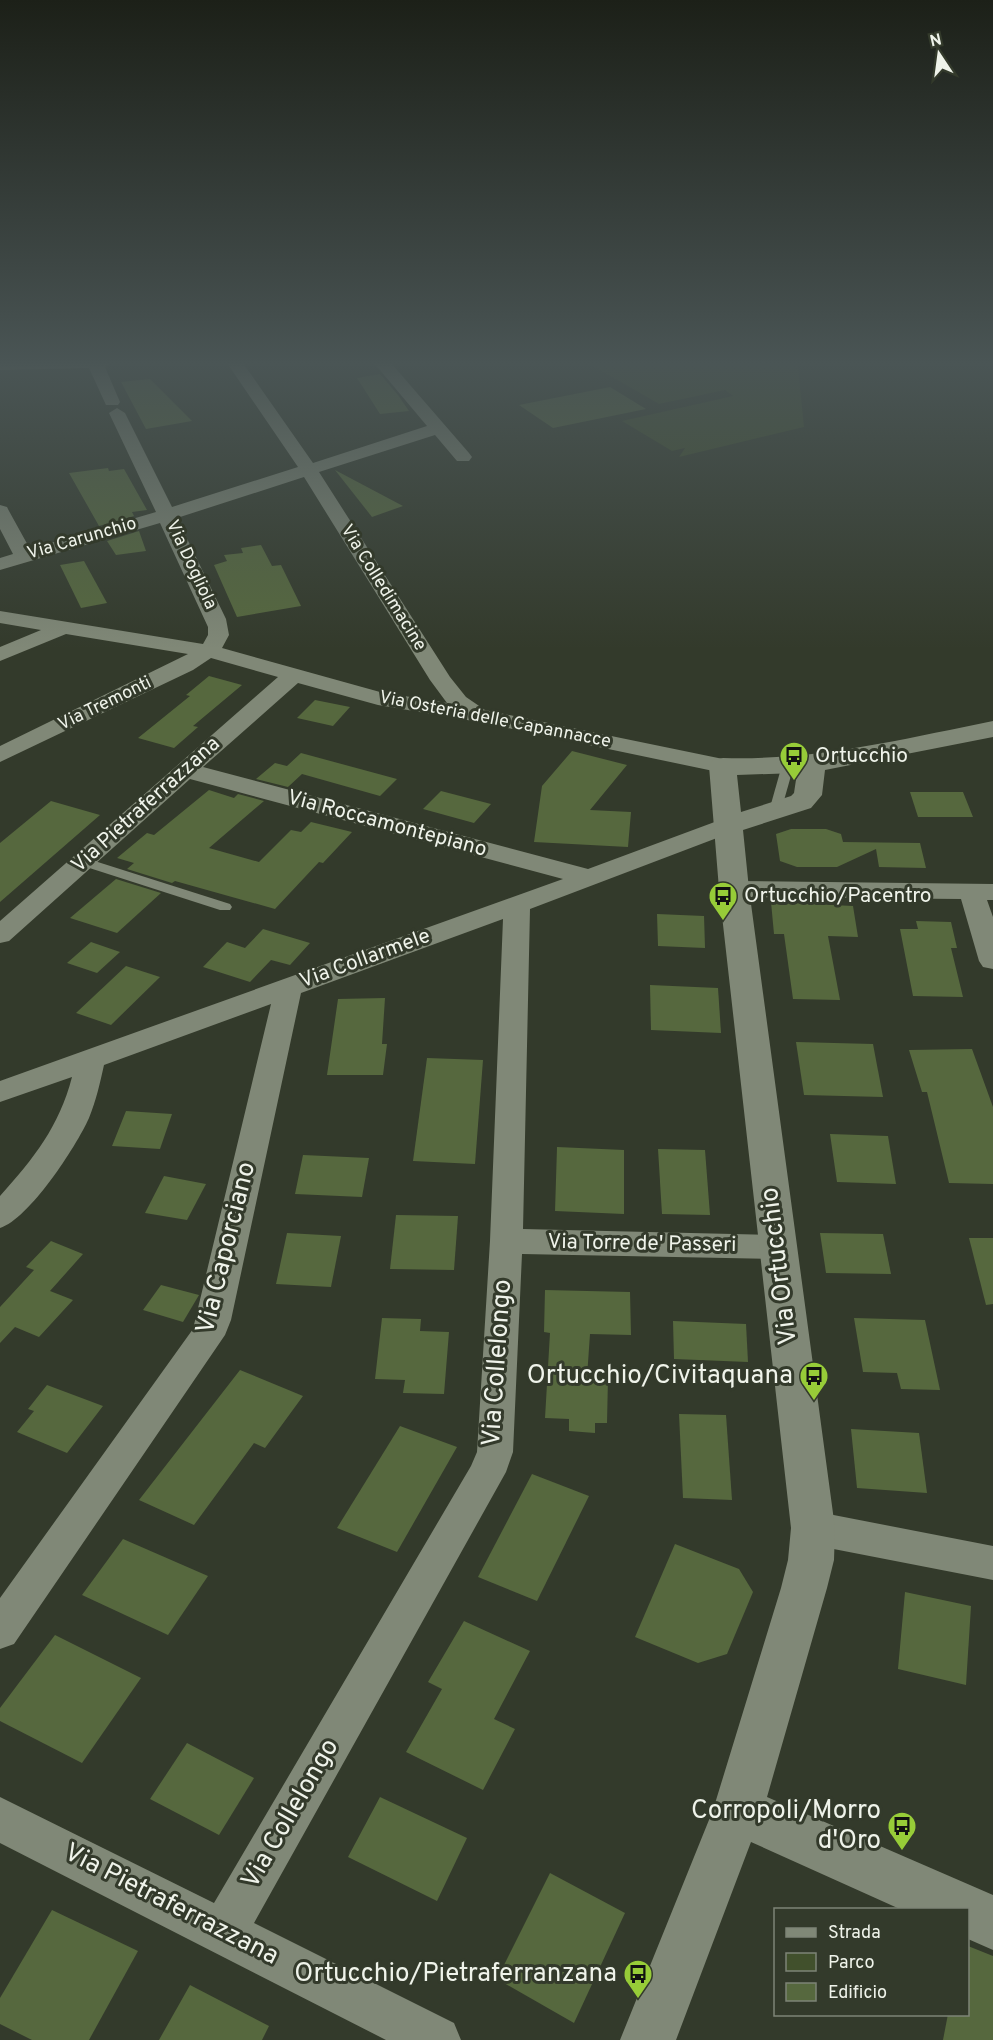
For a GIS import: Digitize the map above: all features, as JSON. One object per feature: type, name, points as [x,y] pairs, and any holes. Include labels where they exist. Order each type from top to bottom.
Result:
[{"type":"street","name":"Via Dogliola","points":[[139,458],[220,627],[220,636],[208,651]]},
{"type":"street","name":"Via Colledimacine","points":[[301,458],[441,680],[458,702],[479,715]]},
{"type":"street","name":"Via Carunchio","points":[[0,564],[167,515],[346,458]]},
{"type":"street","points":[[0,511],[24,556]]},
{"type":"street","name":"Via Osteria delle Capannacce","points":[[0,617],[208,651],[378,698],[479,715],[723,766],[800,765],[993,729]]},
{"type":"street","points":[[0,654],[63,628]]},
{"type":"street","name":"Via Tremonti","points":[[0,755],[185,665],[208,651]]},
{"type":"street","name":"Via Pietraferrazzana","points":[[0,934],[292,676]]},
{"type":"street","points":[[729,825],[801,802],[808,795],[800,765]]},
{"type":"street","name":"Via Ortucchio","points":[[648,2040],[738,1810],[804,1588],[811,1560],[813,1528],[734,889],[723,766]]},
{"type":"street","name":"Via Roccamontepiano","points":[[185,770],[590,878]]},
{"type":"street","name":"Via Collarmele","points":[[0,1092],[517,905],[729,825]]},
{"type":"street","points":[[734,889],[982,892],[993,961]]},
{"type":"street","name":"Via Collelongo","points":[[224,1931],[487,1472],[495,1452],[498,1432],[506,1241],[517,905]]},
{"type":"street","name":"Via Caporciano","points":[[0,1631],[208,1335],[214,1320],[289,986]]},
{"type":"street","points":[[0,1216],[68,1130],[75,1115],[91,1059]]},
{"type":"street","name":"Via Torre de' Passeri","points":[[506,1241],[778,1247]]},
{"type":"street","points":[[813,1528],[993,1563]]},
{"type":"street","points":[[738,1810],[961,1908]]},
{"type":"street","name":"Via Pietraferrazzana","points":[[0,1819],[437,2040]]},
{"type":"street","points":[[969,1911],[993,1923]]},
{"type":"lane","points":[[82,861],[225,907]]},
{"type":"building","points":[[108,468],[109,471],[124,469],[147,510],[132,512],[134,516],[99,526],[69,473]]},
{"type":"building","points":[[335,470],[403,506],[372,517]]},
{"type":"building","points":[[139,531],[146,551],[116,555],[107,541]]},
{"type":"building","points":[[261,545],[272,566],[281,565],[301,606],[237,617],[214,565],[227,561],[224,555],[243,553],[241,548]]},
{"type":"building","points":[[84,561],[107,603],[81,608],[60,565]]},
{"type":"building","points":[[209,676],[242,685],[193,726],[198,727],[174,748],[138,738],[190,696],[186,695]]},
{"type":"building","points":[[315,700],[350,707],[333,726],[297,718]]},
{"type":"building","points":[[572,751],[627,765],[590,810],[631,812],[628,847],[534,842],[542,786]]},
{"type":"building","points":[[301,753],[397,779],[380,796],[302,774],[288,787],[256,779],[275,763],[287,766]]},
{"type":"building","points":[[209,790],[234,798],[238,794],[264,801],[209,848],[259,862],[291,830],[301,832],[311,822],[352,832],[323,863],[319,862],[275,909],[127,869],[134,863],[117,858],[147,833],[154,835]]},
{"type":"building","points":[[441,791],[491,804],[474,823],[423,809]]},
{"type":"building","points":[[910,792],[963,792],[973,817],[918,817]]},
{"type":"building","points":[[51,801],[100,815],[0,902],[0,843]]},
{"type":"building","points":[[791,829],[826,829],[841,834],[843,842],[920,843],[926,868],[879,867],[876,849],[837,867],[797,867],[780,861],[776,834]]},
{"type":"building","points":[[116,879],[161,893],[117,933],[70,918]]},
{"type":"building","points":[[771,902],[853,906],[858,937],[828,936],[840,1000],[793,999],[784,934],[774,934]]},
{"type":"building","points":[[657,914],[704,916],[705,948],[658,946]]},
{"type":"building","points":[[916,921],[951,922],[957,948],[951,948],[963,997],[913,996],[900,929],[918,929]]},
{"type":"building","points":[[263,929],[310,943],[290,965],[271,960],[250,982],[203,967],[227,942],[245,948]]},
{"type":"building","points":[[91,942],[120,952],[97,973],[67,963]]},
{"type":"building","points":[[126,966],[160,977],[111,1025],[76,1013]]},
{"type":"building","points":[[650,985],[718,988],[721,1033],[651,1030]]},
{"type":"building","points":[[385,998],[382,1044],[387,1044],[383,1075],[327,1075],[338,999]]},
{"type":"building","points":[[796,1042],[873,1044],[883,1097],[804,1095]]},
{"type":"building","points":[[972,1049],[993,1107],[993,1184],[949,1183],[927,1092],[922,1092],[909,1050]]},
{"type":"building","points":[[427,1058],[483,1060],[475,1164],[413,1161]]},
{"type":"building","points":[[126,1111],[172,1114],[160,1149],[112,1146]]},
{"type":"building","points":[[830,1134],[888,1136],[896,1184],[837,1182]]},
{"type":"building","points":[[557,1147],[624,1150],[624,1214],[555,1211]]},
{"type":"building","points":[[658,1149],[705,1150],[710,1215],[662,1214]]},
{"type":"building","points":[[303,1155],[369,1158],[362,1197],[295,1194]]},
{"type":"building","points":[[164,1176],[206,1184],[187,1220],[145,1213]]},
{"type":"building","points":[[396,1215],[458,1216],[454,1270],[390,1269]]},
{"type":"building","points":[[287,1233],[341,1236],[331,1287],[276,1284]]},
{"type":"building","points":[[820,1233],[883,1234],[891,1274],[826,1273]]},
{"type":"building","points":[[969,1238],[993,1238],[993,1304],[986,1305]]},
{"type":"building","points":[[51,1241],[83,1254],[50,1291],[73,1300],[39,1337],[15,1327],[0,1343],[0,1307],[34,1270],[26,1267]]},
{"type":"building","points":[[161,1285],[199,1295],[183,1322],[143,1310]]},
{"type":"building","points":[[545,1290],[630,1292],[631,1335],[590,1334],[587,1377],[608,1378],[607,1423],[595,1423],[595,1433],[569,1431],[569,1419],[545,1418],[550,1333],[544,1332]]},
{"type":"building","points":[[382,1318],[421,1319],[420,1331],[449,1332],[444,1394],[403,1393],[405,1380],[375,1379]]},
{"type":"building","points":[[854,1318],[925,1320],[940,1390],[901,1389],[897,1373],[863,1372]]},
{"type":"building","points":[[673,1321],[746,1324],[748,1362],[674,1359]]},
{"type":"building","points":[[240,1370],[303,1396],[265,1448],[254,1443],[194,1525],[139,1500]]},
{"type":"building","points":[[47,1385],[103,1406],[67,1453],[17,1432],[34,1411],[28,1409]]},
{"type":"building","points":[[679,1414],[726,1415],[732,1500],[683,1498]]},
{"type":"building","points":[[400,1426],[457,1447],[397,1552],[337,1528]]},
{"type":"building","points":[[851,1429],[919,1433],[927,1493],[857,1488]]},
{"type":"building","points":[[532,1474],[589,1496],[537,1601],[478,1577]]},
{"type":"building","points":[[123,1539],[208,1576],[168,1635],[82,1595]]},
{"type":"building","points":[[675,1544],[739,1569],[753,1592],[727,1654],[698,1663],[635,1637]]},
{"type":"building","points":[[905,1592],[971,1606],[966,1685],[898,1669]]},
{"type":"building","points":[[464,1621],[530,1651],[494,1719],[515,1729],[483,1790],[406,1752],[442,1689],[428,1682]]},
{"type":"building","points":[[55,1635],[141,1678],[82,1763],[0,1721],[0,1708]]},
{"type":"building","points":[[187,1743],[254,1778],[219,1835],[150,1799]]},
{"type":"building","points":[[380,1797],[467,1838],[437,1901],[348,1857]]},
{"type":"building","points":[[550,1873],[625,1913],[574,2023],[497,1979]]},
{"type":"building","points":[[52,1910],[138,1951],[89,2040],[32,2040],[0,2024],[0,1998]]},
{"type":"building","points":[[969,1946],[993,1956],[993,2040],[943,2040],[948,2016],[969,2016]]},
{"type":"building","points":[[190,1985],[269,2026],[262,2040],[159,2040]]},
{"type":"place","name":"Ortucchio","points":[[794,782]]},
{"type":"place","name":"Ortucchio/Pacentro","points":[[723,922]]},
{"type":"place","name":"Ortucchio/Civitaquana","points":[[814,1402]]},
{"type":"place","name":"Corropoli/Morro d'Oro","points":[[902,1852]]},
{"type":"place","name":"Ortucchio/Pietraferranzana","points":[[638,2000]]}]
